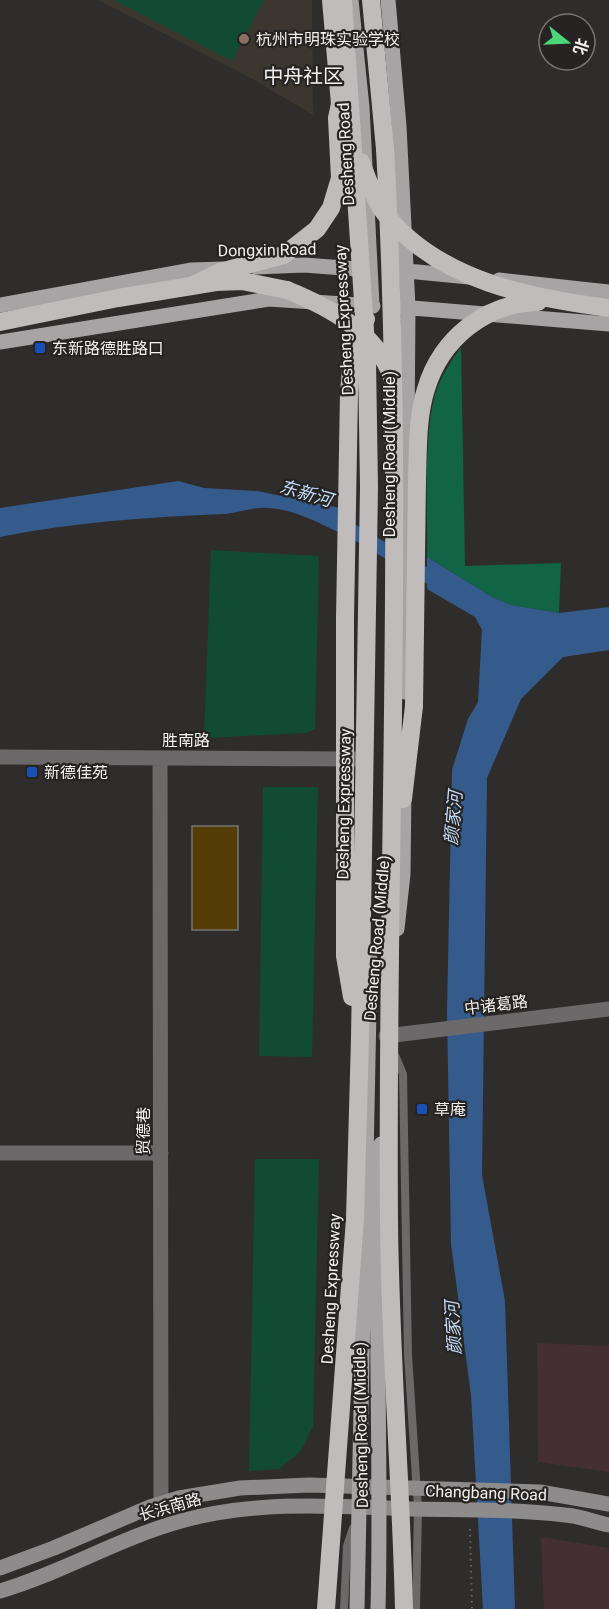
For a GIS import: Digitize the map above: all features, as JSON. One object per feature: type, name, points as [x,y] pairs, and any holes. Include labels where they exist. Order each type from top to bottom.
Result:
[{"type":"highway","points":[[331,0],[340,104],[370,186],[386,215],[416,243],[452,267],[495,286],[564,302],[609,308]]},
{"type":"highway","name":"Desheng Expressway","points":[[326,1609],[351,1295],[360,1112],[369,487],[368,384],[343,0]]},
{"type":"highway","points":[[371,0],[386,161],[394,369],[396,508],[389,1232],[393,1405],[405,1609]]},
{"type":"highway","points":[[191,286],[220,272],[284,255],[317,229],[331,208],[340,178],[337,118],[340,104]]},
{"type":"highway","points":[[0,322],[191,286],[242,281],[261,284],[309,299],[354,327],[372,343],[387,365],[403,413],[417,480]]},
{"type":"highway","points":[[392,890],[414,706],[417,480],[425,391],[442,353],[458,334],[497,309],[529,303],[564,302]]},
{"type":"highway","points":[[360,1038],[345,956],[345,619],[349,393],[353,345],[372,306]]},
{"type":"main road","name":"Desheng Road","points":[[351,0],[362,107],[370,270]]},
{"type":"main road","points":[[388,0],[399,126],[405,270]]},
{"type":"main road","name":"Dongxin Road","points":[[0,305],[192,270],[304,265],[405,270],[609,292]]},
{"type":"main road","name":"Desheng Road (Middle)","points":[[357,1609],[361,1487],[374,567],[375,391],[370,270]]},
{"type":"main road","name":"Desheng Road (Middle)","points":[[378,1609],[381,1508],[377,1220],[386,1036],[403,874],[408,307],[405,270]]},
{"type":"main road","points":[[0,342],[269,299],[408,307],[609,324]]},
{"type":"main road","name":"长浜南路","points":[[0,1568],[162,1503],[214,1491],[248,1487],[361,1487]]},
{"type":"main road","name":"Changbang Road","points":[[361,1487],[540,1492],[609,1504]]},
{"type":"main road","name":"长浜南路","points":[[0,1592],[50,1574],[147,1531],[200,1516],[283,1506],[360,1507]]},
{"type":"main road","name":"Changbang Road","points":[[360,1507],[540,1513],[567,1515],[609,1525]]},
{"type":"street","name":"胜南路","points":[[0,757],[372,759]]},
{"type":"street","name":"贸德巷","points":[[160,758],[162,1503]]},
{"type":"street","name":"中诸葛路","points":[[386,1036],[609,1009]]},
{"type":"street","points":[[0,1153],[160,1153]]},
{"type":"lane","points":[[386,1036],[403,1074],[408,1355],[418,1509],[416,1609]]},
{"type":"lane","points":[[344,1609],[347,1546],[360,1507]]},
{"type":"path","points":[[470,1529],[472,1609]]},
{"type":"shaded area","name":"杭州市明珠实验学校","points":[[98,0],[312,0],[313,115],[251,78]]},
{"type":"shaded area","points":[[537,1343],[609,1346],[609,1472],[538,1462]]},
{"type":"shaded area","points":[[541,1537],[609,1548],[609,1609],[544,1609]]},
{"type":"green space","points":[[114,0],[264,0],[232,61]]},
{"type":"green space","points":[[461,347],[465,566],[561,563],[559,613],[511,605],[492,597],[427,557],[427,453],[431,413],[440,382]]},
{"type":"green space","points":[[211,550],[319,556],[315,729],[305,733],[204,738]]},
{"type":"green space","points":[[263,787],[318,787],[312,1057],[259,1056]]},
{"type":"green space","points":[[255,1159],[319,1159],[313,1426],[301,1451],[279,1469],[249,1471]]},
{"type":"water","points":[[178,481],[204,488],[257,491],[340,508],[338,532],[296,513],[264,508],[224,514],[84,524],[0,537],[0,508]]},
{"type":"water","name":"颜家河","points":[[427,557],[492,597],[511,605],[559,613],[609,607],[609,650],[563,657],[521,699],[487,778],[482,1175],[505,1301],[515,1609],[483,1609],[471,1395],[451,1244],[447,1010],[452,770],[468,719],[478,702],[482,630],[475,617],[427,589]]},
{"type":"building","points":[[192,826],[238,826],[238,930],[192,930]]},
{"type":"waterway","name":"东新河","points":[[341,524],[443,585]]},
{"type":"place","name":"杭州市明珠实验学校","points":[[244,39]]},
{"type":"place","name":"东新路德胜路口","points":[[40,348]]},
{"type":"place","name":"新德佳苑","points":[[32,772]]},
{"type":"place","name":"草庵","points":[[422,1109]]},
{"type":"district","name":"中舟社区","points":[[303,76]]}]
